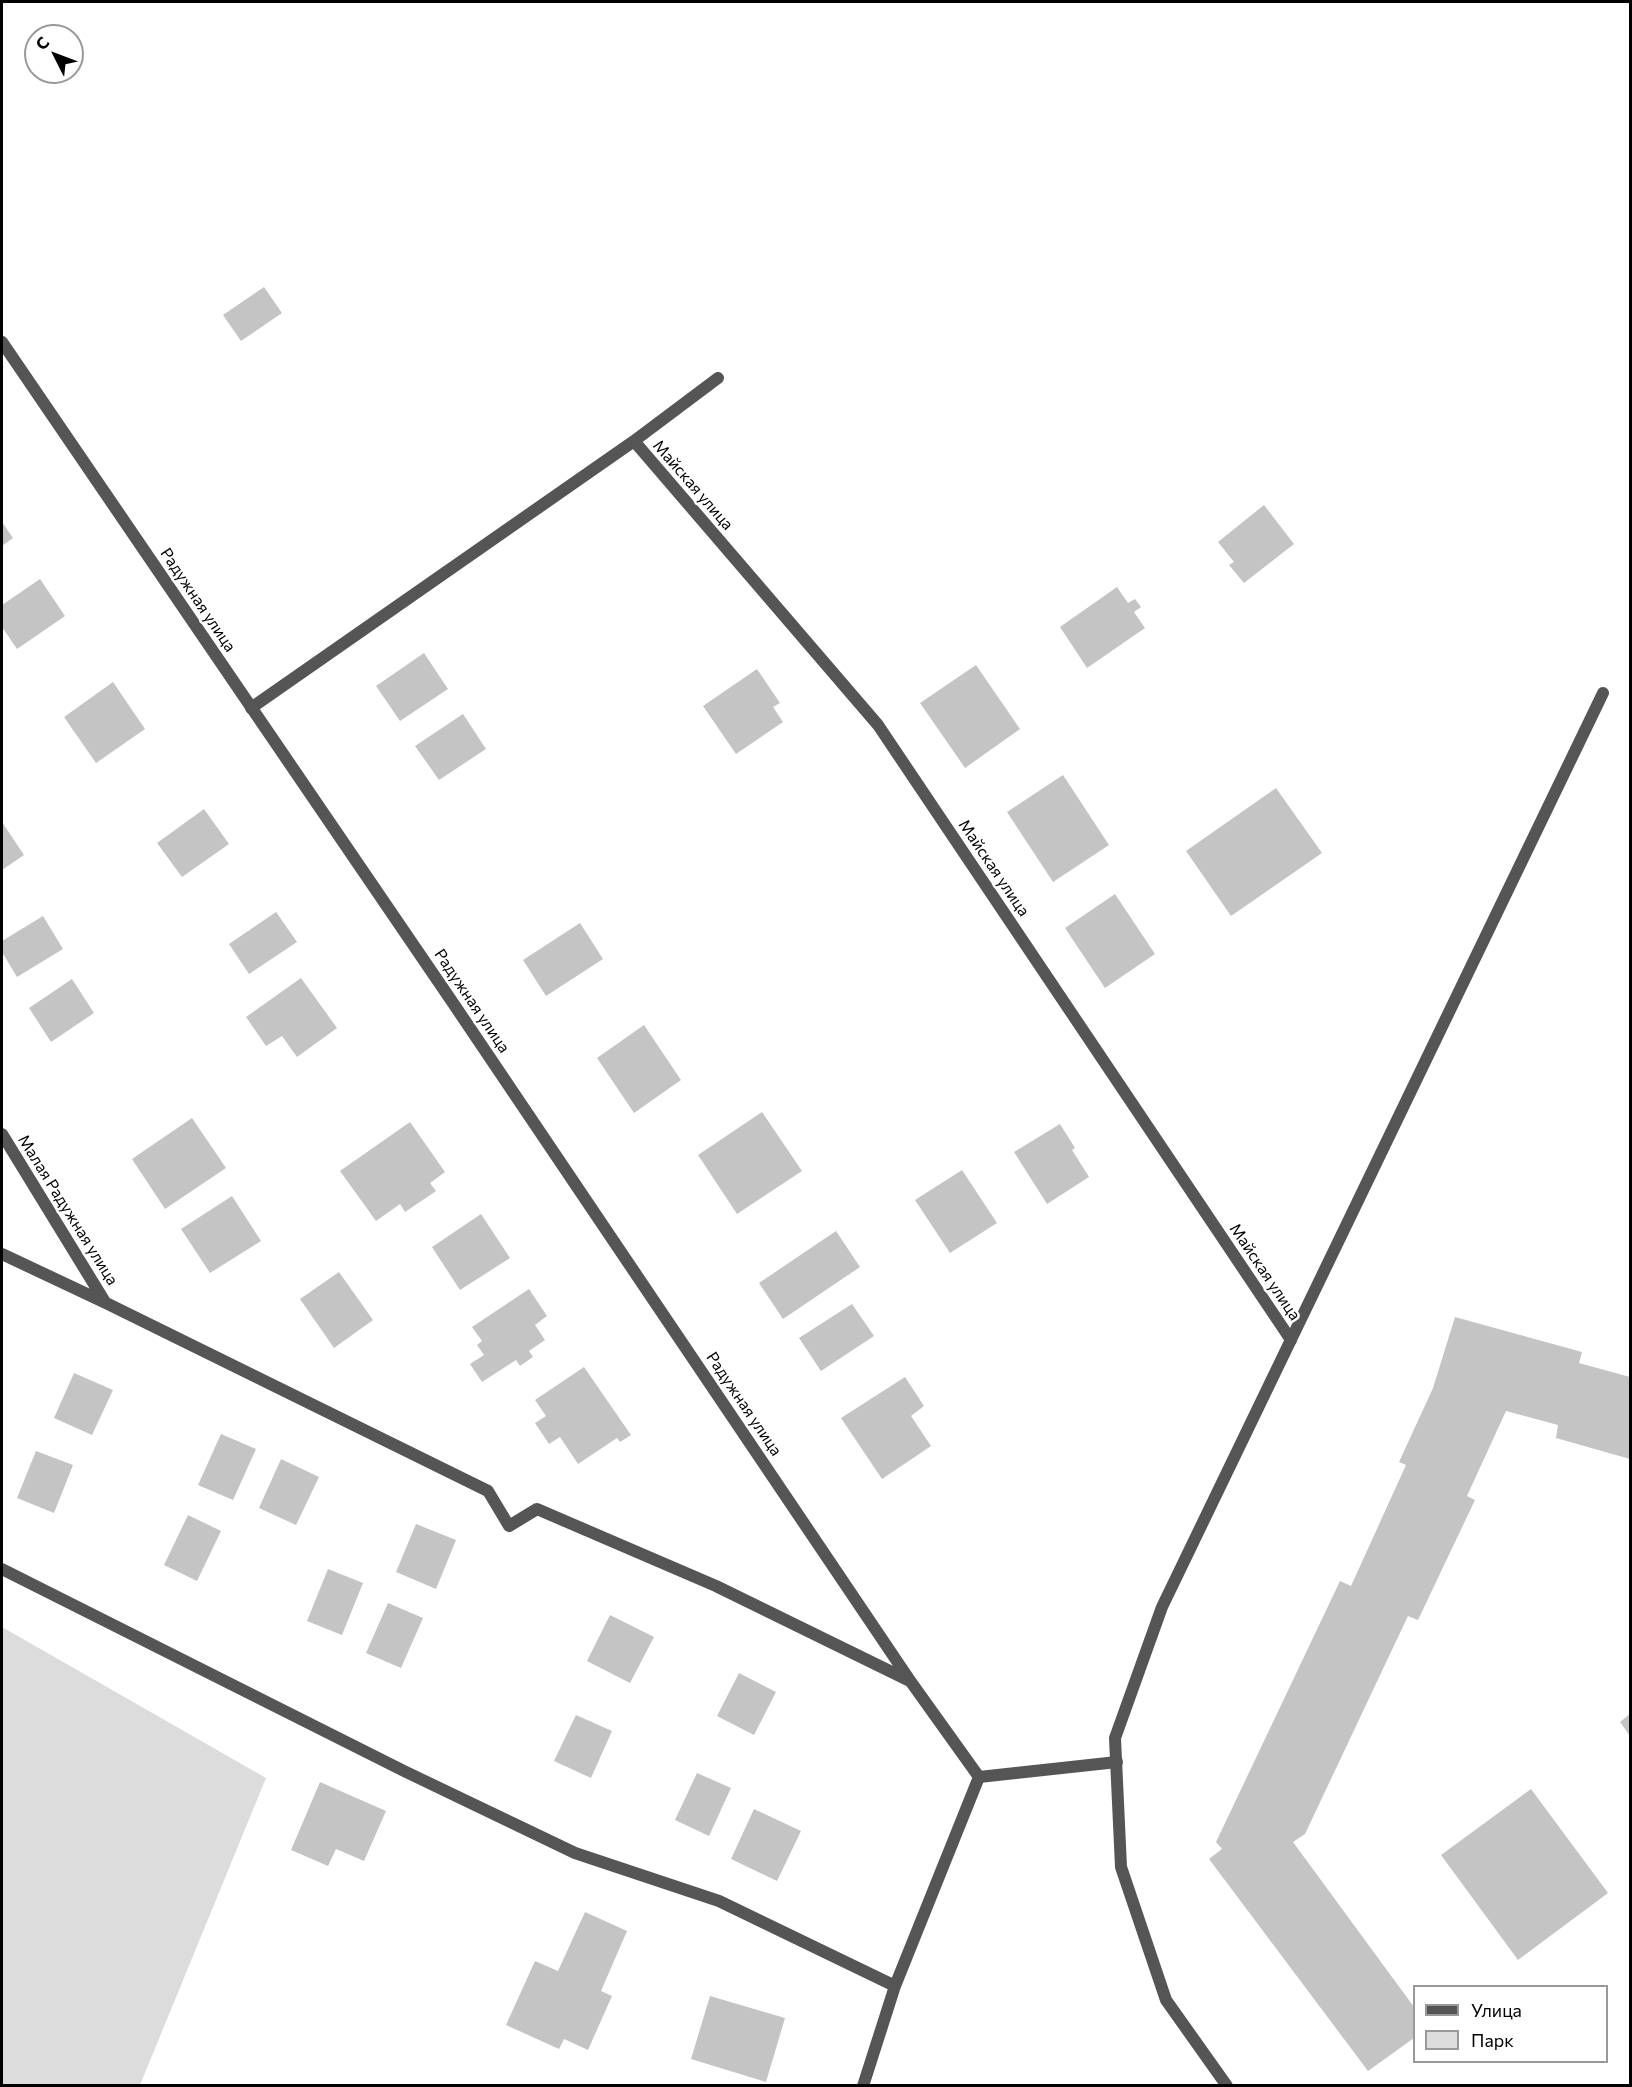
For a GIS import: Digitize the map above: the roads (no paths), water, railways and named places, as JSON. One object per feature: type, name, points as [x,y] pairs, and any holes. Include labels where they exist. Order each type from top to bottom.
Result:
[{"type":"street","name":"Радужная улица","points":[[2,342],[467,1023],[911,1682],[979,1777]]},
{"type":"street","points":[[251,708],[634,441],[718,378]]},
{"type":"street","name":"Майская улица","points":[[634,441],[878,725],[1291,1340]]},
{"type":"street","points":[[1227,2085],[1166,2000],[1121,1867],[1116,1738],[1162,1607],[1603,693]]},
{"type":"street","name":"Малая Радужная улица","points":[[2,1134],[106,1303]]},
{"type":"street","points":[[2,1254],[488,1491],[509,1526],[537,1509],[716,1586],[911,1682]]},
{"type":"street","points":[[2,1569],[404,1771],[575,1853],[719,1901],[895,1986]]},
{"type":"street","points":[[863,2085],[895,1986],[979,1777],[1117,1762]]}]
